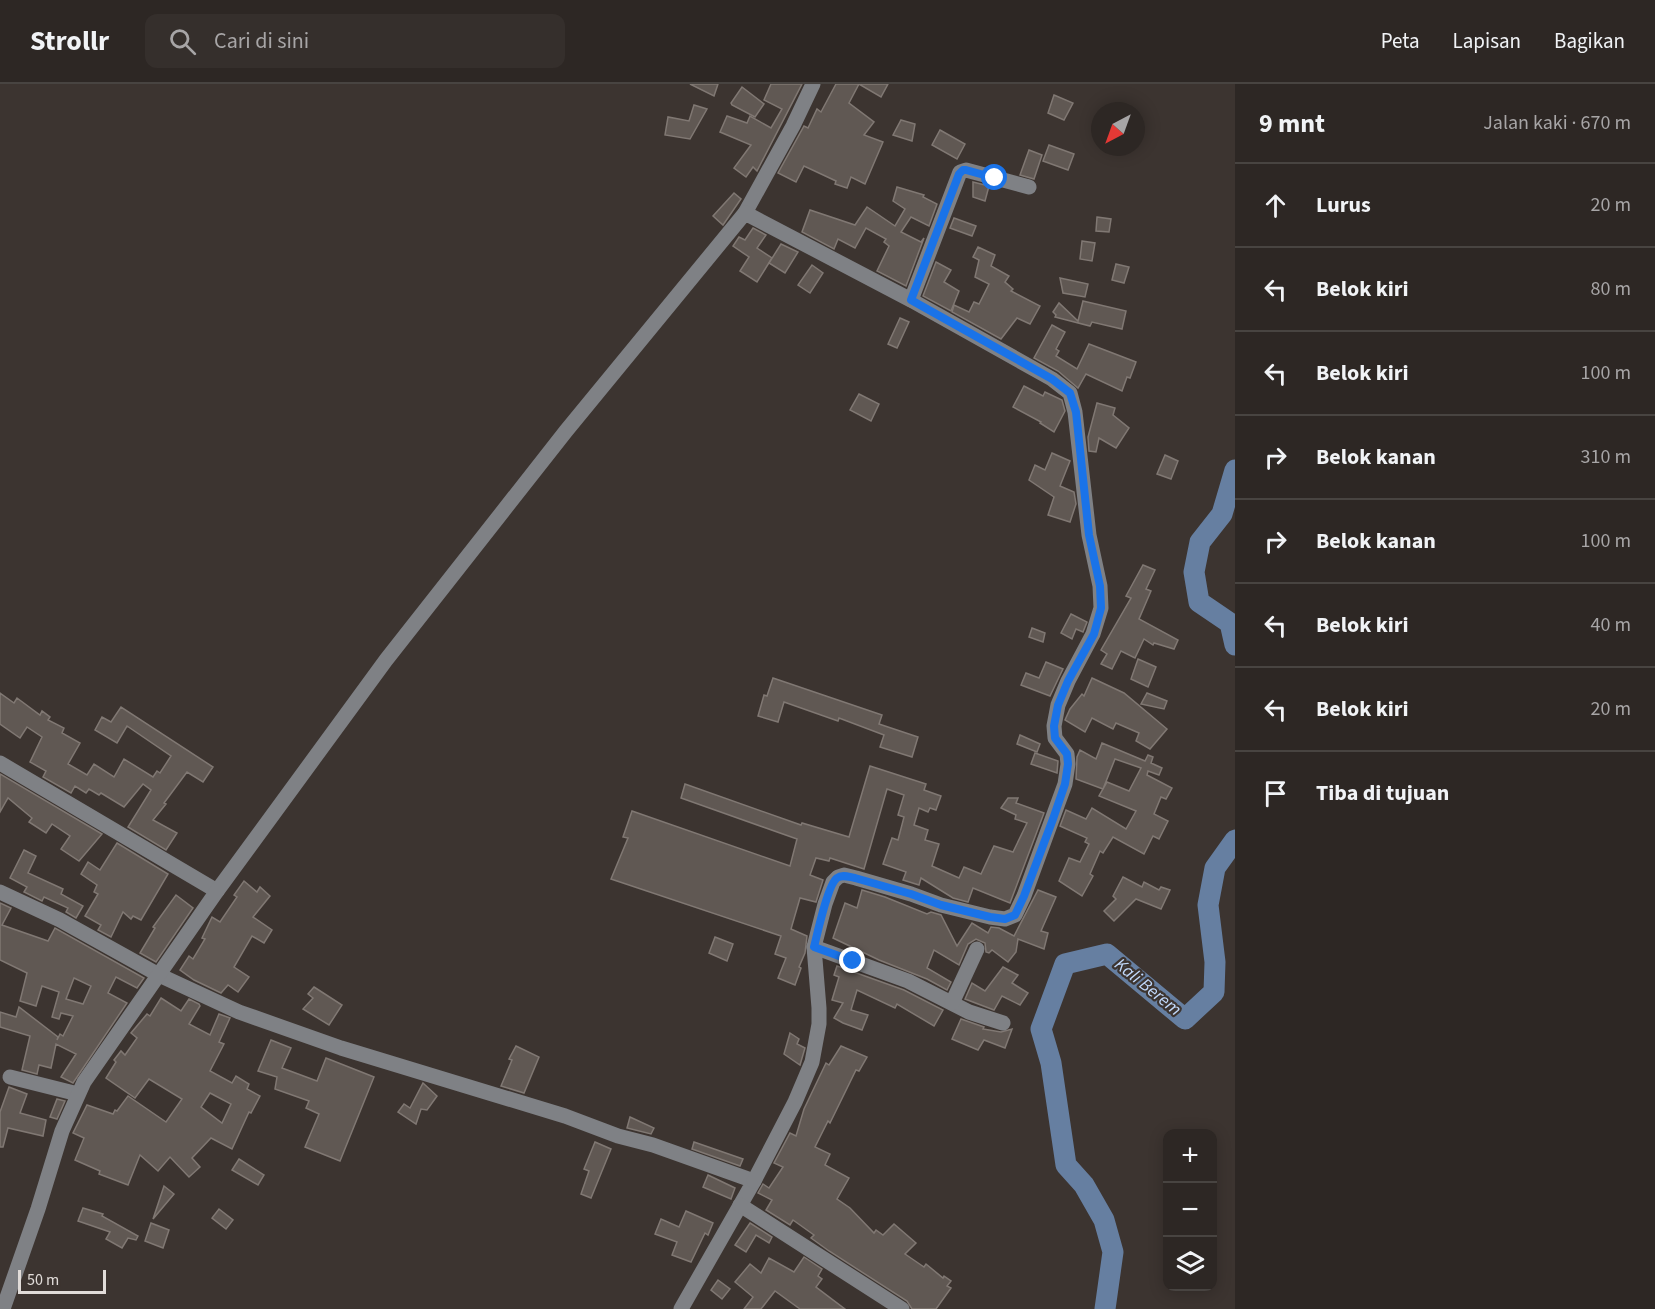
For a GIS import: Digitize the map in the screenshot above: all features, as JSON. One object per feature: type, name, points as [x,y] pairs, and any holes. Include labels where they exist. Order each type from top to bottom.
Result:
[{"type":"street","points":[[3,1309],[62,1131],[78,1094],[217,891],[386,660],[566,431],[745,213],[793,126],[813,84]]},
{"type":"street","points":[[911,300],[960,172],[966,170],[1029,187]]},
{"type":"street","points":[[681,1309],[795,1102],[812,1062],[819,1024],[814,947],[833,882],[844,875],[972,914],[1005,919],[1015,915],[1065,784],[1067,754],[1055,738],[1054,726],[1058,705],[1068,681],[1094,634],[1101,608],[1100,586],[1089,535],[1076,412],[1070,393],[1052,379],[911,300],[745,213]]},
{"type":"street","points":[[0,763],[217,891]]},
{"type":"street","points":[[0,892],[60,920],[159,975],[275,1026],[565,1116],[618,1136],[654,1145],[753,1180]]},
{"type":"street","points":[[814,947],[908,981],[969,1012],[1003,1023]]},
{"type":"street","points":[[952,1004],[977,949]]},
{"type":"street","points":[[10,1077],[78,1094]]},
{"type":"street","points":[[740,1205],[902,1309]]},
{"type":"building","points":[[690,84],[718,84],[714,96]]},
{"type":"building","points":[[771,84],[802,84],[757,171],[753,167],[746,177],[734,168],[751,145],[720,132],[727,116],[747,123],[750,116],[771,128],[782,109],[764,100]]},
{"type":"building","points":[[836,84],[859,84],[849,103],[874,122],[864,135],[883,142],[865,184],[851,177],[847,188],[835,184],[836,181],[804,166],[796,182],[778,173],[804,126],[808,128],[817,109],[821,112]]},
{"type":"building","points":[[859,84],[888,84],[881,97]]},
{"type":"building","points":[[742,87],[764,104],[755,117],[731,103]]},
{"type":"building","points":[[1054,95],[1073,103],[1064,120],[1048,113]]},
{"type":"building","points":[[694,105],[707,109],[690,139],[665,135],[668,117],[689,121]]},
{"type":"building","points":[[901,120],[915,124],[912,141],[893,135]]},
{"type":"building","points":[[940,130],[965,144],[957,159],[932,145]]},
{"type":"building","points":[[1049,145],[1074,154],[1068,170],[1043,161]]},
{"type":"building","points":[[1029,150],[1042,155],[1034,179],[1020,175]]},
{"type":"building","points":[[973,182],[989,186],[985,201],[973,197]]},
{"type":"building","points":[[897,187],[924,195],[923,197],[937,204],[929,226],[911,217],[901,232],[921,242],[924,238],[906,286],[877,271],[889,246],[884,242],[886,239],[866,228],[855,248],[838,239],[834,249],[802,232],[810,210],[855,225],[867,207],[895,226],[905,209],[893,201]]},
{"type":"building","points":[[734,193],[741,199],[723,225],[713,216]]},
{"type":"building","points":[[1097,217],[1111,219],[1109,232],[1096,231]]},
{"type":"building","points":[[954,218],[976,226],[972,236],[950,228]]},
{"type":"building","points":[[753,228],[766,235],[757,248],[772,258],[757,282],[740,271],[749,257],[733,246],[739,237],[745,240]]},
{"type":"building","points":[[1082,241],[1095,243],[1092,261],[1080,259]]},
{"type":"building","points":[[781,244],[798,252],[785,273],[769,263]]},
{"type":"building","points":[[978,247],[995,255],[991,266],[1009,276],[1005,282],[1013,289],[1011,291],[1040,306],[1030,324],[1017,318],[1001,339],[952,312],[954,305],[969,312],[974,302],[979,304],[989,284],[975,277],[979,260],[973,257]]},
{"type":"building","points":[[936,262],[951,270],[944,282],[959,291],[951,311],[923,296]]},
{"type":"building","points":[[1116,264],[1129,267],[1124,283],[1112,280]]},
{"type":"building","points":[[812,265],[823,273],[810,293],[798,285]]},
{"type":"building","points":[[1060,278],[1088,284],[1085,297],[1063,293]]},
{"type":"building","points":[[1083,301],[1126,311],[1122,329],[1092,322],[1090,326],[1055,317],[1053,312],[1059,303],[1078,321]]},
{"type":"building","points":[[900,318],[909,322],[897,348],[888,344]]},
{"type":"building","points":[[1052,325],[1065,332],[1056,349],[1059,351],[1056,356],[1077,369],[1089,344],[1136,362],[1122,391],[1086,374],[1078,388],[1058,371],[1034,358]]},
{"type":"building","points":[[1024,386],[1043,396],[1045,392],[1062,400],[1065,411],[1054,432],[1013,407]]},
{"type":"building","points":[[859,394],[879,404],[871,421],[850,410]]},
{"type":"building","points":[[1097,403],[1115,408],[1113,415],[1129,428],[1116,448],[1099,438],[1096,452],[1089,451],[1088,437]]},
{"type":"building","points":[[1052,453],[1070,461],[1060,486],[1074,492],[1076,504],[1070,522],[1048,515],[1054,497],[1029,480],[1035,465],[1045,470]]},
{"type":"building","points":[[1165,455],[1178,461],[1171,479],[1157,474]]},
{"type":"building","points":[[1143,565],[1155,570],[1146,589],[1151,591],[1139,619],[1178,640],[1174,649],[1154,643],[1153,645],[1144,639],[1135,658],[1121,651],[1112,669],[1101,664],[1107,654],[1101,650],[1131,598],[1126,596]]},
{"type":"building","points":[[1071,614],[1087,622],[1083,632],[1076,629],[1072,639],[1061,633]]},
{"type":"building","points":[[1032,628],[1045,633],[1043,642],[1029,637]]},
{"type":"building","points":[[1138,659],[1156,667],[1148,687],[1131,679]]},
{"type":"building","points":[[1046,662],[1063,669],[1050,696],[1021,685],[1026,673],[1039,678]]},
{"type":"building","points":[[773,678],[882,715],[879,724],[918,737],[912,757],[880,747],[884,735],[839,718],[838,721],[784,702],[778,722],[758,716],[764,695],[767,696]]},
{"type":"building","points":[[1092,678],[1124,693],[1167,729],[1150,749],[1136,741],[1139,733],[1116,723],[1113,729],[1092,718],[1085,732],[1065,720],[1070,709],[1082,694],[1084,696]]},
{"type":"building","points":[[0,693],[14,703],[17,698],[40,715],[42,711],[50,717],[48,720],[64,728],[62,733],[80,743],[68,764],[87,775],[94,764],[114,777],[124,759],[153,777],[157,771],[160,773],[171,756],[127,726],[117,743],[95,730],[102,717],[111,722],[121,707],[213,767],[203,782],[187,772],[153,820],[177,833],[166,850],[128,827],[151,790],[143,784],[124,807],[101,793],[99,795],[89,789],[86,793],[75,786],[71,793],[43,777],[46,771],[30,762],[42,737],[27,727],[20,738],[0,724]]},
{"type":"building","points":[[1147,693],[1167,701],[1164,709],[1141,704]]},
{"type":"building","points":[[1020,735],[1040,744],[1037,752],[1017,744]]},
{"type":"building","points":[[1102,743],[1145,761],[1148,755],[1153,757],[1151,763],[1162,768],[1159,775],[1148,771],[1147,775],[1172,788],[1166,799],[1161,797],[1154,814],[1168,821],[1159,839],[1153,836],[1144,854],[1113,837],[1103,853],[1100,851],[1090,874],[1093,876],[1082,896],[1059,881],[1069,858],[1080,862],[1089,844],[1085,842],[1087,838],[1060,826],[1066,810],[1086,819],[1092,808],[1126,829],[1136,811],[1099,796],[1103,789],[1076,779],[1077,757],[1080,750],[1096,759]],"holes":[[[1115,759],[1141,768],[1129,791],[1107,782],[1103,789]]]},
{"type":"building","points":[[1035,753],[1058,761],[1057,773],[1031,764]]},
{"type":"building","points":[[870,766],[926,784],[924,790],[941,796],[936,810],[930,808],[928,812],[919,808],[914,825],[928,830],[925,840],[939,844],[932,866],[959,878],[964,867],[981,874],[994,846],[1013,852],[1027,823],[1015,819],[1016,815],[1001,808],[1008,798],[1018,798],[1016,803],[1044,813],[1010,903],[973,888],[968,902],[953,898],[921,878],[919,885],[903,880],[906,872],[883,864],[892,838],[898,840],[904,817],[898,815],[904,795],[887,789],[864,869],[830,858],[829,861],[816,858],[810,875],[823,880],[816,902],[800,898],[791,929],[807,936],[805,953],[795,985],[778,978],[786,958],[775,954],[781,936],[611,879],[628,838],[623,837],[632,811],[790,866],[797,839],[681,798],[685,784],[801,825],[802,823],[849,837]]},
{"type":"building","points":[[0,774],[102,834],[79,861],[61,849],[70,836],[52,824],[46,833],[29,822],[32,818],[8,798],[0,812]]},
{"type":"building","points":[[117,843],[168,874],[141,920],[133,916],[131,919],[123,912],[111,937],[98,930],[101,925],[85,916],[98,894],[94,892],[97,885],[81,874],[88,862],[100,870]]},
{"type":"building","points":[[24,850],[36,856],[28,873],[63,889],[61,894],[83,906],[76,918],[66,912],[68,908],[44,897],[42,901],[24,892],[27,887],[10,878]]},
{"type":"building","points":[[1123,877],[1142,887],[1144,882],[1159,890],[1161,887],[1170,890],[1161,909],[1136,899],[1114,921],[1104,911],[1116,899],[1113,896]]},
{"type":"building","points":[[244,881],[257,892],[260,887],[270,896],[253,917],[272,930],[264,943],[252,936],[234,967],[249,977],[238,992],[228,985],[221,993],[194,980],[180,970],[189,956],[193,959],[205,939],[202,938],[212,917],[220,922],[237,897],[234,895]]},
{"type":"building","points":[[862,890],[927,914],[931,912],[941,915],[957,946],[972,923],[988,933],[991,927],[999,928],[1014,936],[1038,890],[1056,897],[1041,931],[1048,933],[1044,949],[1018,939],[1016,952],[1008,962],[992,950],[989,953],[986,952],[985,943],[976,939],[968,944],[959,965],[934,950],[927,968],[951,982],[947,990],[833,938],[845,903],[857,908]]},
{"type":"building","points":[[176,895],[193,908],[156,962],[140,953],[155,928],[153,927]]},
{"type":"building","points":[[0,903],[11,908],[2,925],[48,941],[55,928],[144,978],[137,988],[116,977],[108,993],[127,1003],[73,1083],[61,1077],[76,1054],[56,1044],[51,1068],[39,1065],[37,1074],[22,1070],[30,1036],[0,1027],[0,1012],[16,1017],[19,1007],[58,1037],[57,1040],[60,1034],[63,1036],[73,1016],[61,1013],[59,1019],[52,1017],[59,992],[42,986],[36,1006],[20,1001],[27,973],[0,960]],"holes":[[[74,978],[91,986],[83,1004],[66,999]]]},
{"type":"building","points":[[715,937],[733,944],[727,961],[709,953]]},
{"type":"building","points":[[837,966],[904,990],[943,1010],[934,1026],[897,1004],[895,1008],[857,990],[851,1010],[868,1015],[862,1030],[843,1023],[834,1018],[843,1003],[832,1000],[839,977],[834,975]]},
{"type":"building","points":[[1003,967],[1018,975],[1012,983],[1028,993],[1020,1005],[1002,996],[994,1010],[965,999],[972,983],[985,991]]},
{"type":"building","points":[[314,987],[342,1005],[329,1025],[303,1009],[313,998],[308,994]]},
{"type":"building","points":[[161,998],[181,1011],[189,999],[199,1004],[189,1024],[210,1035],[219,1014],[230,1018],[219,1042],[224,1044],[210,1071],[232,1083],[236,1076],[249,1084],[247,1089],[260,1096],[251,1113],[249,1112],[232,1149],[211,1138],[192,1158],[200,1167],[189,1177],[170,1157],[158,1171],[140,1155],[128,1185],[99,1174],[100,1171],[75,1160],[84,1138],[73,1133],[87,1105],[113,1114],[128,1096],[166,1122],[182,1099],[149,1079],[135,1098],[106,1078],[116,1062],[114,1060],[121,1051],[125,1055],[137,1038],[131,1033],[147,1014],[150,1016]],"holes":[[[210,1093],[231,1104],[222,1123],[201,1107]]]},
{"type":"building","points":[[961,1019],[984,1027],[983,1029],[1001,1032],[1012,1029],[1005,1048],[984,1040],[978,1050],[952,1039]]},
{"type":"building","points":[[790,1033],[799,1039],[797,1044],[805,1048],[800,1065],[784,1054]]},
{"type":"building","points":[[271,1040],[291,1048],[282,1068],[317,1081],[326,1058],[374,1077],[340,1161],[305,1147],[319,1114],[306,1108],[309,1101],[275,1089],[277,1077],[258,1071]]},
{"type":"building","points":[[516,1046],[539,1057],[524,1093],[501,1086],[512,1060],[509,1059]]},
{"type":"building","points":[[841,1046],[867,1057],[859,1071],[856,1070],[830,1123],[828,1121],[815,1147],[830,1154],[825,1165],[849,1178],[837,1199],[850,1208],[874,1233],[876,1230],[883,1235],[894,1224],[916,1243],[905,1254],[924,1267],[926,1264],[943,1278],[944,1276],[951,1281],[947,1286],[951,1288],[936,1309],[912,1309],[907,1301],[811,1238],[814,1235],[793,1220],[790,1225],[766,1210],[772,1200],[758,1193],[763,1184],[769,1188],[783,1167],[774,1163],[790,1133],[796,1136],[804,1109],[826,1063],[829,1065]]},
{"type":"building","points":[[423,1083],[437,1096],[427,1110],[421,1109],[416,1124],[398,1112],[404,1104],[410,1108]]},
{"type":"building","points":[[9,1087],[27,1094],[20,1113],[46,1120],[43,1136],[8,1128],[3,1147],[0,1147],[0,1112]]},
{"type":"building","points":[[57,1099],[65,1101],[57,1119],[50,1117]]},
{"type":"building","points":[[630,1117],[654,1128],[651,1134],[627,1128]]},
{"type":"building","points":[[595,1142],[611,1149],[591,1198],[581,1194],[589,1171],[584,1169]]},
{"type":"building","points":[[694,1142],[743,1159],[740,1166],[692,1149]]},
{"type":"building","points":[[239,1159],[264,1175],[258,1185],[232,1170]]},
{"type":"building","points":[[708,1175],[735,1188],[731,1199],[703,1187]]},
{"type":"building","points":[[164,1186],[174,1194],[153,1219]]},
{"type":"building","points":[[83,1208],[103,1214],[102,1216],[138,1236],[136,1240],[128,1238],[122,1248],[106,1239],[110,1232],[78,1221]]},
{"type":"building","points":[[219,1209],[233,1220],[226,1229],[212,1218]]},
{"type":"building","points":[[686,1211],[713,1223],[708,1235],[705,1233],[691,1262],[672,1255],[677,1242],[655,1234],[661,1219],[679,1227]]},
{"type":"building","points":[[151,1223],[169,1230],[163,1248],[145,1241]]},
{"type":"building","points":[[750,1223],[772,1237],[769,1243],[756,1235],[746,1252],[735,1245]]},
{"type":"building","points":[[804,1257],[822,1269],[818,1276],[822,1279],[816,1287],[845,1309],[800,1309],[775,1291],[761,1309],[744,1309],[753,1297],[735,1282],[750,1264],[761,1273],[769,1258],[794,1272]]},
{"type":"building","points":[[718,1280],[730,1289],[722,1299],[711,1290]]},
{"type":"waterway","name":"Kali Berem","points":[[1235,470],[1222,514],[1200,542],[1194,572],[1199,602],[1230,623],[1235,645]]},
{"type":"waterway","name":"Kali Berem","points":[[1105,1309],[1113,1252],[1104,1220],[1084,1185],[1066,1165],[1051,1063],[1041,1029],[1065,964],[1107,954],[1185,1019],[1214,992],[1215,962],[1208,905],[1215,868],[1235,840]]},
{"type":"route","points":[[853,961],[814,947],[833,882],[844,875],[972,914],[1005,919],[1015,915],[1065,784],[1067,754],[1055,738],[1054,726],[1061,694],[1094,634],[1101,608],[1097,566],[1089,535],[1082,486],[1076,412],[1070,393],[1052,379],[911,300],[959,174],[966,170],[995,178]]}]
